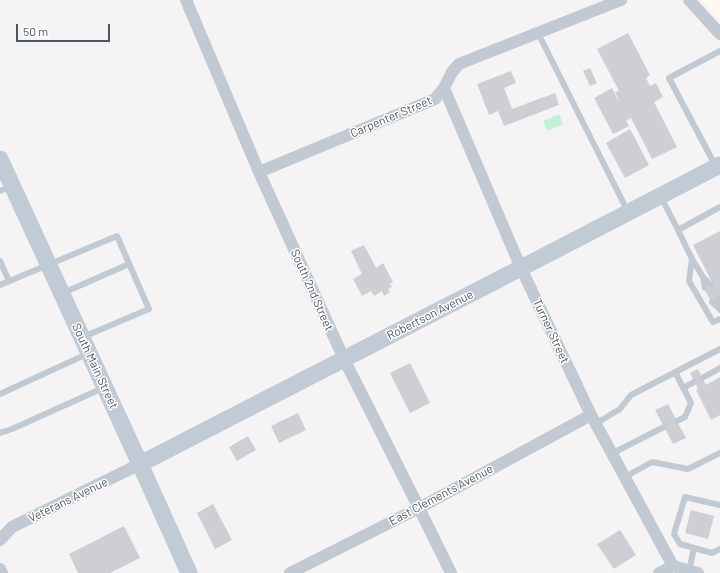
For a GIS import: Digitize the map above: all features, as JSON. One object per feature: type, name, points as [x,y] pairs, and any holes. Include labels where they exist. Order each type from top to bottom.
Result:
[{"type":"street","name":"South 2nd Street","points":[[186,0],[259,172],[344,359],[420,508],[451,573]]},
{"type":"street","name":"Carpenter Street","points":[[259,172],[435,99],[444,88],[452,72],[459,64],[621,0]]},
{"type":"street","points":[[689,0],[720,34]]},
{"type":"street","name":"Turner Street","points":[[444,88],[521,268],[593,420],[673,566]]},
{"type":"street","name":"South Main Street","points":[[0,159],[6,188],[48,264],[62,293],[189,573]]},
{"type":"street","name":"Robertson Avenue","points":[[140,464],[718,166]]},
{"type":"street","name":"East Clements Avenue","points":[[290,573],[593,420]]},
{"type":"street","name":"Veterans Avenue","points":[[0,540],[12,527],[140,464]]},
{"type":"street","points":[[659,573],[673,566],[693,572]]},
{"type":"lane","points":[[538,33],[628,213]]},
{"type":"lane","points":[[718,166],[669,78],[720,51]]},
{"type":"lane","points":[[660,196],[692,259],[708,286]]},
{"type":"lane","points":[[678,230],[720,208]]},
{"type":"lane","points":[[0,285],[117,236],[149,309],[0,394]]},
{"type":"lane","points":[[692,259],[689,281],[713,322],[720,319]]},
{"type":"lane","points":[[0,261],[8,281]]},
{"type":"lane","points":[[62,293],[129,264]]},
{"type":"lane","points":[[715,300],[720,309]]},
{"type":"lane","points":[[593,420],[620,410],[631,395],[720,349]]},
{"type":"lane","points":[[702,378],[720,368]]},
{"type":"lane","points":[[675,372],[691,403],[685,417],[677,421]]},
{"type":"lane","points":[[683,388],[694,382]]},
{"type":"lane","points":[[0,433],[105,387]]},
{"type":"lane","points":[[611,454],[664,427]]},
{"type":"lane","points":[[625,477],[652,462],[688,469],[720,454]]},
{"type":"lane","points":[[720,505],[685,497],[674,534],[680,544],[712,554],[720,549]]},
{"type":"lane","points":[[693,572],[694,548]]},
{"type":"shaded area","points":[[702,0],[720,0],[720,20]]},
{"type":"green space","points":[[559,114],[563,124],[547,131],[543,121]]},
{"type":"building","points":[[628,33],[650,75],[646,78],[650,86],[656,83],[663,97],[654,102],[677,147],[652,159],[631,118],[626,121],[629,126],[613,134],[594,98],[612,88],[619,100],[615,92],[619,91],[597,49]]},
{"type":"building","points":[[590,68],[597,83],[590,86],[583,71]]},
{"type":"building","points":[[511,71],[516,83],[504,88],[512,109],[555,93],[559,105],[504,126],[498,111],[489,115],[477,84]]},
{"type":"building","points":[[630,129],[649,165],[625,178],[606,143]]},
{"type":"building","points":[[720,231],[720,298],[711,302],[704,288],[713,284],[693,245]]},
{"type":"building","points":[[364,245],[376,268],[383,263],[393,282],[390,283],[392,287],[388,289],[390,292],[384,296],[382,291],[374,296],[371,291],[362,296],[353,279],[362,274],[351,251]]},
{"type":"building","points":[[410,363],[430,403],[410,413],[390,373]]},
{"type":"building","points":[[698,369],[706,385],[720,377],[720,415],[711,420],[696,390],[698,389],[690,373]]},
{"type":"building","points":[[668,404],[686,438],[673,444],[655,410]]},
{"type":"building","points":[[298,413],[306,430],[279,443],[271,426]]},
{"type":"building","points":[[248,436],[256,450],[237,461],[229,447]]},
{"type":"building","points":[[213,504],[232,540],[215,549],[197,513]]},
{"type":"building","points":[[691,510],[714,516],[708,539],[685,533]]},
{"type":"building","points":[[124,526],[140,558],[110,573],[78,573],[69,554]]},
{"type":"building","points":[[620,530],[636,555],[614,569],[597,544]]}]
